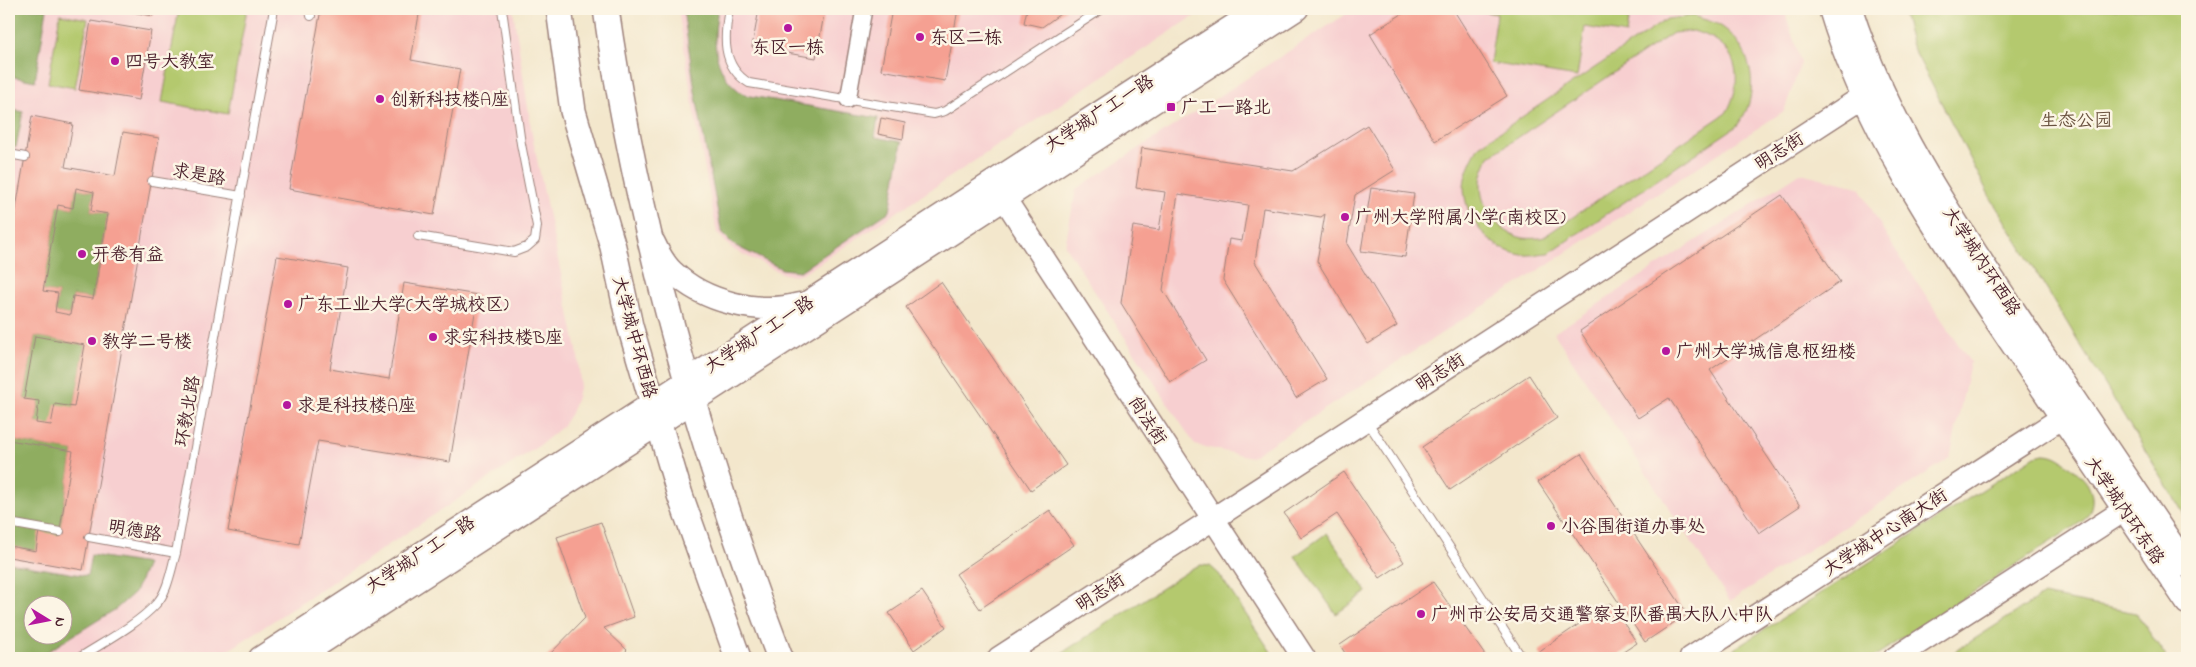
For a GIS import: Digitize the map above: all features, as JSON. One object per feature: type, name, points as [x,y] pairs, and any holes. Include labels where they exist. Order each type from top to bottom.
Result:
[{"type":"main road","name":"大学城中环西路","points":[[560,9],[573,110],[608,229],[630,326],[700,554],[738,658]]},
{"type":"main road","points":[[606,9],[633,167],[666,306],[736,541],[780,658]]},
{"type":"main road","name":"大学城广工一路","points":[[298,658],[690,391],[999,190],[1259,9]]},
{"type":"main road","name":"大学城广工一路","points":[[690,391],[808,302],[999,190],[1297,9]]},
{"type":"main road","name":"大学城内环西路","points":[[1830,9],[1852,73],[1872,91],[1908,142],[2071,412],[2133,504]]},
{"type":"main road","name":"大学城内环西路","points":[[1851,9],[1872,91]]},
{"type":"main road","name":"明志街","points":[[999,658],[1872,91]]},
{"type":"main road","name":"尚法街","points":[[999,190],[1304,658]]},
{"type":"main road","points":[[651,238],[662,260],[673,272],[701,291],[719,299],[742,305],[768,308],[786,308],[808,302]]},
{"type":"main road","name":"大学城中心南大街","points":[[1691,658],[2071,412]]},
{"type":"main road","name":"大学城广工一路","points":[[260,658],[656,414]]},
{"type":"main road","points":[[1895,658],[2133,504]]},
{"type":"main road","name":"大学城内环东路","points":[[2133,504],[2187,566]]},
{"type":"main road","name":"大学城内环东路","points":[[2133,504],[2187,603]]},
{"type":"street","points":[[848,100],[864,9]]},
{"type":"lane","name":"环教北路","points":[[78,658],[122,631],[157,604],[168,580],[176,553],[274,9]]},
{"type":"lane","points":[[418,236],[514,252],[527,247],[535,240],[537,226],[521,144],[502,9]]},
{"type":"lane","points":[[729,9],[724,42],[733,66],[748,83],[930,114],[940,113],[1102,9]]},
{"type":"lane","points":[[9,154],[25,157]]},
{"type":"lane","name":"求是路","points":[[152,180],[241,196]]},
{"type":"lane","points":[[1366,420],[1522,658]]},
{"type":"lane","points":[[9,524],[60,532]]},
{"type":"lane","name":"明德路","points":[[89,537],[176,553]]},
{"type":"shaded area","name":"广东工业大学(大学城校区)","points":[[9,9],[513,9],[533,140],[578,355],[580,383],[571,413],[562,427],[540,445],[217,658],[9,658]]},
{"type":"shaded area","points":[[678,9],[1205,9],[803,274],[793,276],[781,273],[732,249],[717,233],[694,112]]},
{"type":"shaded area","name":"广州大学附属小学(南校区)","points":[[1354,9],[1784,9],[1801,63],[1784,111],[1251,457],[1195,445],[1065,246],[1076,189]]},
{"type":"shaded area","points":[[1800,173],[1859,187],[1889,240],[1970,362],[1950,458],[1730,601],[1554,333]]},
{"type":"green space","points":[[9,9],[47,9],[35,81],[9,76]]},
{"type":"green space","points":[[179,9],[247,9],[228,114],[162,102]]},
{"type":"green space","points":[[683,9],[718,9],[715,34],[717,57],[726,78],[745,95],[878,118],[875,137],[902,142],[890,211],[800,271],[782,269],[734,245],[721,229],[695,91]]},
{"type":"green space","points":[[1468,9],[1630,9],[1626,34],[1585,27],[1577,77],[1490,63],[1497,14]]},
{"type":"green space","name":"生态公园","points":[[1902,9],[2187,9],[2187,519],[1989,195],[1912,46]]},
{"type":"green space","points":[[60,14],[88,19],[75,88],[48,83]]},
{"type":"green space","points":[[1693,16],[1713,22],[1728,32],[1743,50],[1750,71],[1751,95],[1746,111],[1737,126],[1549,253],[1522,255],[1499,247],[1481,231],[1474,221],[1468,210],[1465,198],[1464,186],[1466,175],[1471,160],[1479,146],[1667,19]],"holes":[[[1693,31],[1712,38],[1722,45],[1734,62],[1736,83],[1731,103],[1726,113],[1542,238],[1523,238],[1499,226],[1488,212],[1482,196],[1481,179],[1489,157],[1673,33]]]},
{"type":"green space","points":[[9,109],[23,112],[16,147],[9,146]]},
{"type":"green space","points":[[76,188],[94,192],[91,211],[108,214],[93,299],[73,296],[70,315],[55,312],[58,293],[43,291],[58,205],[73,208]]},
{"type":"green space","points":[[35,336],[85,345],[74,407],[51,425],[36,423],[39,402],[24,399]]},
{"type":"green space","points":[[9,440],[73,451],[59,535],[36,551],[9,546]]},
{"type":"green space","points":[[2044,454],[2055,456],[2062,460],[2088,484],[2091,491],[2092,505],[2084,520],[1872,658],[1720,658],[2035,456]]},
{"type":"green space","points":[[1327,533],[1367,592],[1336,614],[1295,556]]},
{"type":"green space","points":[[91,555],[147,564],[135,592],[116,609],[72,636],[72,594],[22,594],[22,644],[60,644],[37,658],[9,658],[9,563],[87,576]]},
{"type":"green space","points":[[1201,565],[1210,566],[1219,574],[1275,658],[1054,658],[1193,568]]},
{"type":"green space","points":[[2043,595],[2136,613],[2167,658],[1945,658]]},
{"type":"building","points":[[117,9],[154,9],[153,16]]},
{"type":"building","name":"创新科技楼A座","points":[[321,9],[420,9],[411,60],[460,69],[434,215],[289,189]]},
{"type":"building","name":"东区一栋","points":[[759,9],[825,9],[816,58],[752,47]]},
{"type":"building","name":"东区二栋","points":[[892,9],[958,9],[945,81],[881,70]]},
{"type":"building","points":[[1027,9],[1067,9],[1042,27],[1024,23]]},
{"type":"building","points":[[1410,9],[1453,9],[1507,96],[1435,141],[1370,34]]},
{"type":"building","name":"四号大教室","points":[[91,21],[151,31],[139,100],[79,90]]},
{"type":"building","name":"教学二号楼","points":[[32,116],[73,124],[65,167],[115,176],[123,132],[159,138],[83,570],[9,557],[9,546],[36,551],[39,531],[59,535],[73,451],[9,440],[9,249]],"holes":[[[76,188],[94,192],[91,211],[108,214],[93,299],[73,296],[70,315],[55,312],[58,293],[43,291],[58,205],[73,208]],[[35,336],[85,345],[74,407],[55,404],[51,425],[36,423],[39,401],[24,399]]]},
{"type":"building","points":[[881,118],[905,123],[903,139],[878,134]]},
{"type":"building","points":[[1367,125],[1395,170],[1355,195],[1347,244],[1397,326],[1368,344],[1317,261],[1325,214],[1321,217],[1263,208],[1255,262],[1327,379],[1296,398],[1223,280],[1229,239],[1242,241],[1248,205],[1178,194],[1163,290],[1206,360],[1170,382],[1121,303],[1133,226],[1159,230],[1165,192],[1136,188],[1142,148],[1293,171]]},
{"type":"building","points":[[1371,188],[1414,194],[1405,257],[1361,251]]},
{"type":"building","name":"广州大学城信息枢纽楼","points":[[1782,195],[1840,282],[1710,370],[1800,506],[1759,533],[1669,398],[1638,418],[1580,331]]},
{"type":"building","points":[[277,256],[348,268],[330,369],[389,379],[404,283],[478,295],[450,462],[318,441],[299,544],[228,531]]},
{"type":"building","points":[[941,282],[1066,465],[1031,490],[906,307]]},
{"type":"building","points":[[1529,375],[1557,418],[1450,490],[1422,447]]},
{"type":"building","points":[[1581,454],[1687,614],[1645,642],[1538,482]]},
{"type":"building","points":[[1344,472],[1404,562],[1380,578],[1337,514],[1301,538],[1284,513]]},
{"type":"building","points":[[1050,510],[1074,545],[980,609],[956,574]]},
{"type":"building","points":[[601,522],[634,617],[604,628],[627,650],[619,658],[546,658],[585,618],[557,537]]},
{"type":"building","name":"广州市公安局交通警察支队番禺大队八中队","points":[[1433,582],[1487,658],[1348,658],[1340,645]]},
{"type":"building","points":[[922,591],[946,627],[914,650],[889,613]]},
{"type":"building","points":[[1610,603],[1637,643],[1614,658],[1543,658],[1538,652]]},
{"type":"place","name":"东区一栋","points":[[788,28]]},
{"type":"place","name":"东区二栋","points":[[920,37]]},
{"type":"place","name":"四号大教室","points":[[115,61]]},
{"type":"place","name":"创新科技楼A座","points":[[380,99]]},
{"type":"place","name":"广工一路北","points":[[1171,107]]},
{"type":"place","name":"广州大学附属小学(南校区)","points":[[1345,217]]},
{"type":"place","name":"开卷有益","points":[[82,254]]},
{"type":"place","name":"广东工业大学(大学城校区)","points":[[288,304]]},
{"type":"place","name":"求实科技楼B座","points":[[433,337]]},
{"type":"place","name":"教学二号楼","points":[[92,341]]},
{"type":"place","name":"广州大学城信息枢纽楼","points":[[1666,351]]},
{"type":"place","name":"求是科技楼A座","points":[[287,405]]},
{"type":"place","name":"小谷围街道办事处","points":[[1551,526]]},
{"type":"place","name":"广州市公安局交通警察支队番禺大队八中队","points":[[1421,614]]}]
